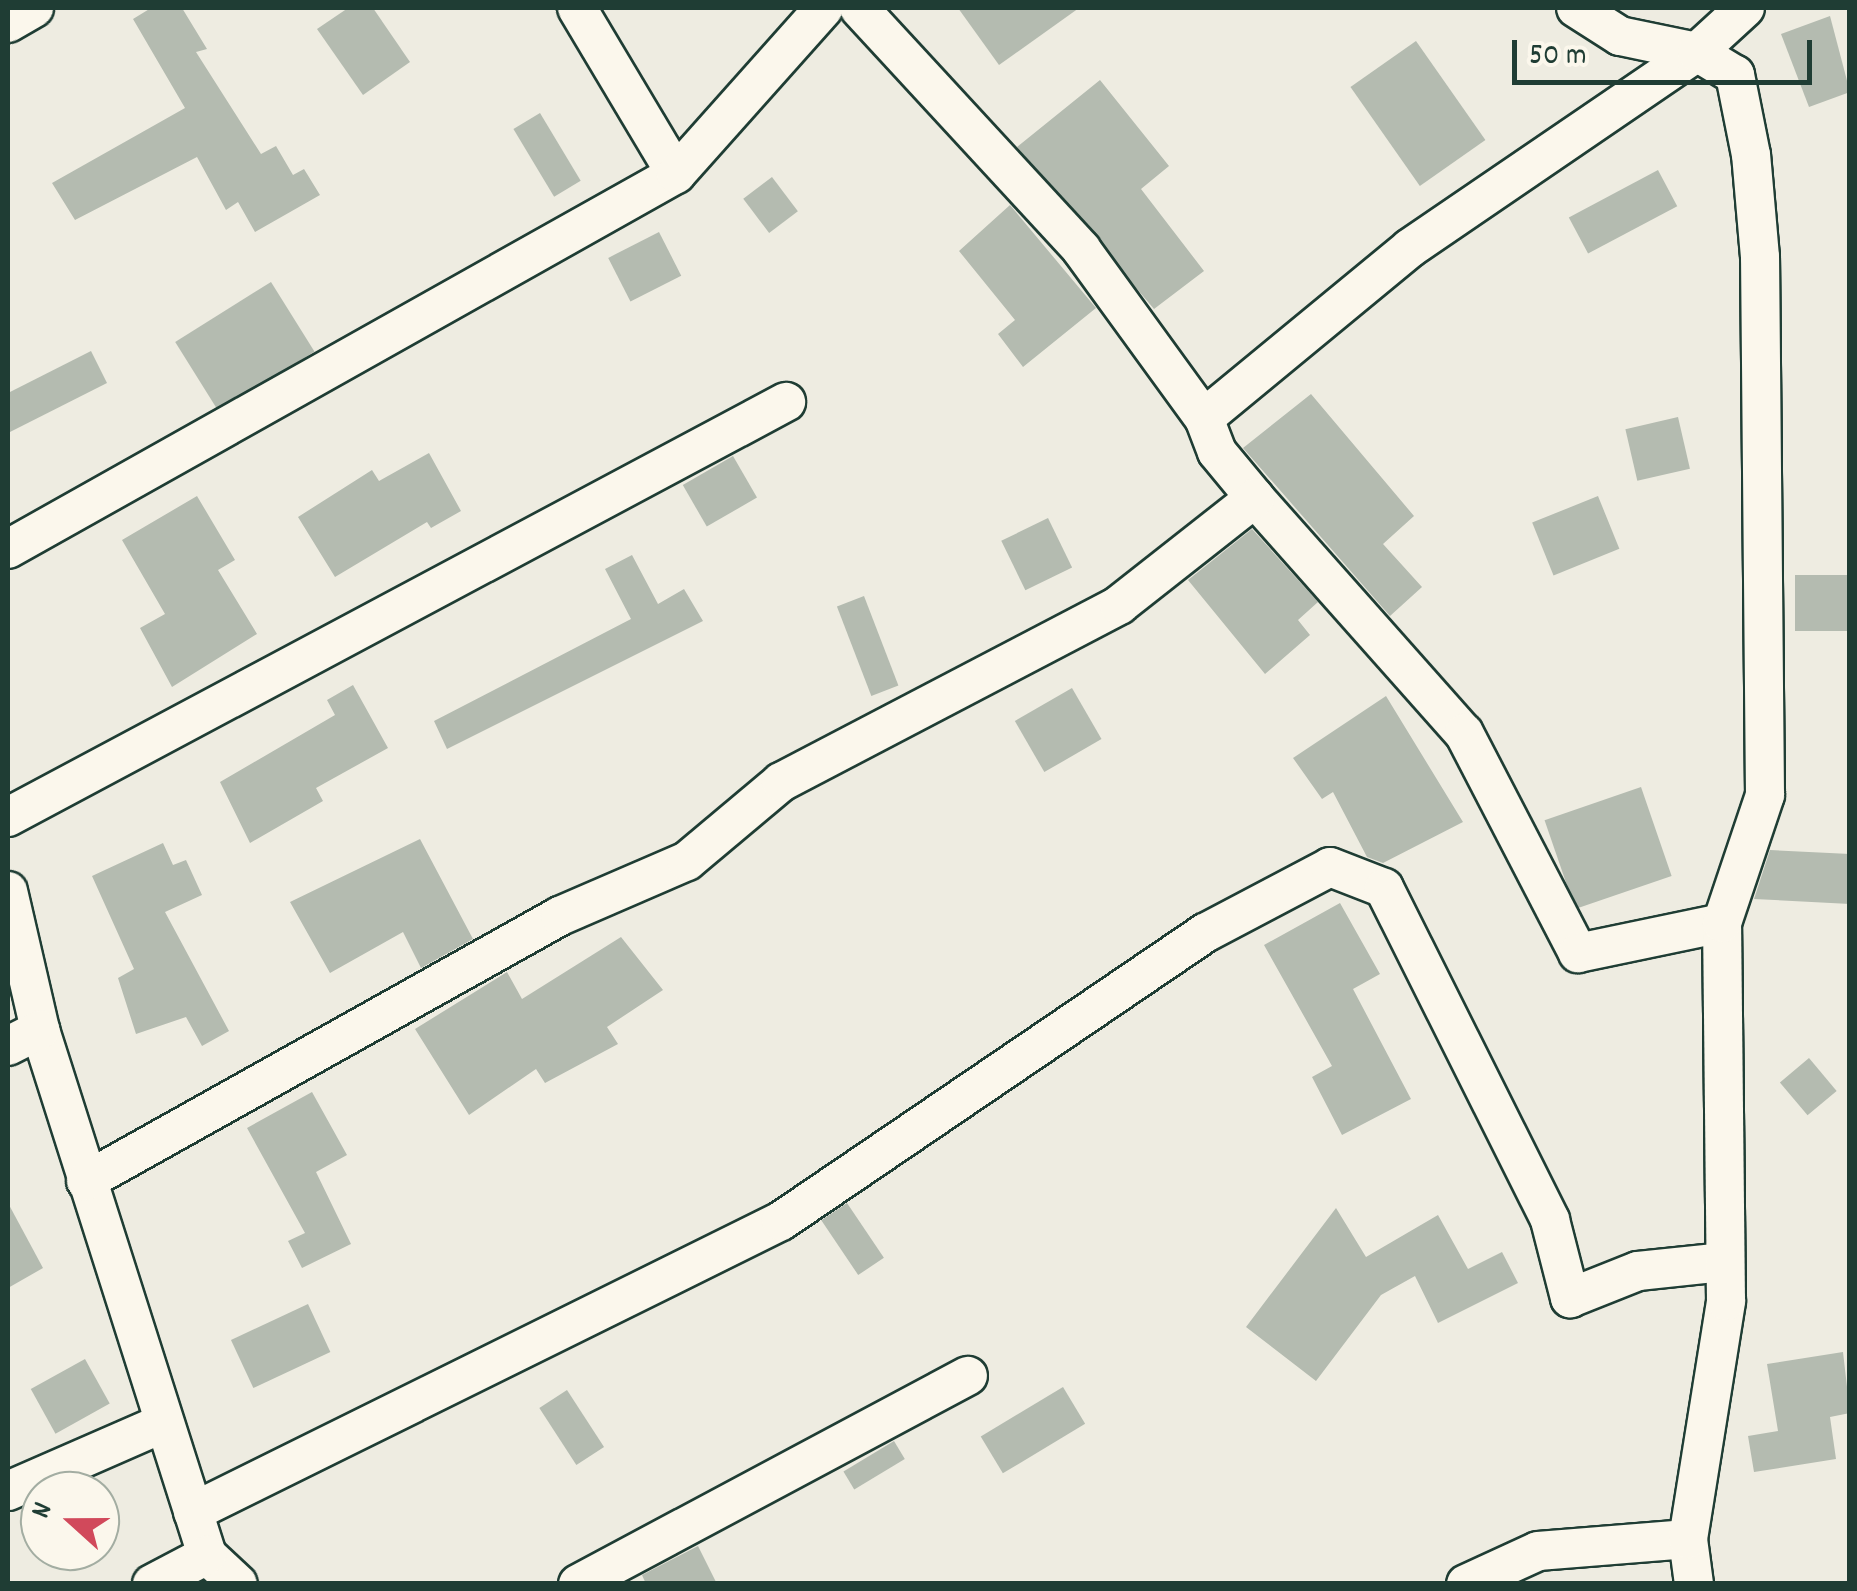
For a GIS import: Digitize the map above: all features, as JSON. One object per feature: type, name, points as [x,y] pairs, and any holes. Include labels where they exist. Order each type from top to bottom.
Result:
[{"type":"street","points":[[8,23],[34,8]]},
{"type":"street","points":[[577,8],[676,174]]},
{"type":"street","points":[[8,548],[676,174],[824,8]]},
{"type":"street","points":[[859,8],[1081,249],[1204,418],[1217,452],[1464,733],[1578,954],[1722,923]]},
{"type":"street","points":[[1576,8],[1620,36],[1698,52],[1735,75],[1760,257],[1764,794],[1722,923],[1726,1301],[1688,1538],[1694,1584]]},
{"type":"street","points":[[1204,418],[1410,248],[1698,52],[1745,8]]},
{"type":"street","points":[[8,817],[786,402]]},
{"type":"street","points":[[86,1180],[560,916],[687,861],[781,782],[1119,605],[1254,498]]},
{"type":"street","points":[[194,1512],[781,1221],[1205,933],[1330,868],[1384,888],[1550,1220],[1570,1298],[1638,1271],[1723,1262]]},
{"type":"street","points":[[8,891],[24,1038],[86,1180],[208,1556],[238,1584]]},
{"type":"street","points":[[578,1584],[968,1376]]},
{"type":"street","points":[[8,1491],[164,1423]]},
{"type":"street","points":[[1466,1584],[1538,1550],[1688,1538]]},
{"type":"street","points":[[152,1584],[208,1556]]},
{"type":"building","points":[[151,8],[182,8],[207,49],[196,52],[261,154],[276,146],[293,175],[304,169],[320,195],[255,232],[238,202],[226,210],[197,157],[75,220],[52,183],[185,108],[133,19]]},
{"type":"building","points":[[348,8],[373,8],[410,62],[363,95],[317,29]]},
{"type":"building","points":[[958,8],[1079,8],[999,65]]},
{"type":"building","points":[[1830,16],[1850,92],[1809,107],[1781,34]]},
{"type":"building","points":[[1416,41],[1485,140],[1420,186],[1350,87]]},
{"type":"building","points":[[1100,80],[1169,166],[1141,189],[1204,271],[1154,309],[1017,147]]},
{"type":"building","points":[[540,113],[581,181],[554,197],[513,129]]},
{"type":"building","points":[[1658,170],[1677,206],[1588,254],[1569,217]]},
{"type":"building","points":[[772,177],[798,211],[769,233],[743,199]]},
{"type":"building","points":[[1010,205],[1096,308],[1023,367],[998,334],[1015,320],[959,251]]},
{"type":"building","points":[[659,232],[681,276],[630,302],[608,258]]},
{"type":"building","points":[[271,282],[314,352],[219,411],[175,342]]},
{"type":"building","points":[[91,351],[107,383],[8,433],[8,393]]},
{"type":"building","points":[[1311,394],[1414,516],[1383,544],[1422,587],[1390,616],[1243,448]]},
{"type":"building","points":[[1678,417],[1690,469],[1637,481],[1625,429]]},
{"type":"building","points":[[429,453],[461,511],[431,528],[427,522],[335,577],[298,517],[372,470],[379,481]]},
{"type":"building","points":[[733,456],[757,498],[707,527],[683,485]]},
{"type":"building","points":[[197,496],[235,560],[218,570],[257,634],[172,687],[140,628],[165,614],[122,540]]},
{"type":"building","points":[[1598,496],[1619,549],[1554,575],[1532,523]]},
{"type":"building","points":[[1048,518],[1072,567],[1025,590],[1001,541]]},
{"type":"building","points":[[1252,529],[1318,602],[1298,620],[1310,635],[1265,674],[1188,580]]},
{"type":"building","points":[[632,555],[658,604],[684,589],[703,621],[447,749],[434,721],[631,619],[605,569]]},
{"type":"building","points":[[1795,575],[1850,575],[1850,631],[1795,631]]},
{"type":"building","points":[[864,596],[898,686],[871,696],[837,606]]},
{"type":"building","points":[[353,685],[388,748],[316,788],[323,801],[250,843],[220,782],[335,715],[327,700]]},
{"type":"building","points":[[1072,688],[1102,739],[1044,772],[1015,721]]},
{"type":"building","points":[[1386,696],[1463,822],[1383,863],[1367,857],[1333,792],[1322,799],[1293,758]]},
{"type":"building","points":[[1641,787],[1672,876],[1575,909],[1545,820]]},
{"type":"building","points":[[420,839],[473,939],[421,968],[403,932],[330,973],[290,902]]},
{"type":"building","points":[[163,843],[173,865],[186,860],[202,895],[165,912],[229,1031],[202,1046],[186,1017],[136,1034],[118,978],[134,969],[92,876]]},
{"type":"building","points":[[1770,850],[1850,854],[1850,904],[1754,899]]},
{"type":"building","points":[[1340,903],[1380,974],[1353,989],[1411,1099],[1342,1135],[1312,1077],[1332,1066],[1264,945]]},
{"type":"building","points":[[621,937],[663,990],[607,1027],[618,1044],[545,1083],[536,1069],[469,1115],[415,1029],[507,972],[522,999]]},
{"type":"building","points":[[1809,1058],[1837,1091],[1808,1115],[1780,1082]]},
{"type":"building","points":[[312,1092],[347,1155],[316,1172],[351,1244],[302,1268],[288,1241],[305,1233],[247,1128]]},
{"type":"building","points":[[8,1203],[43,1268],[8,1288]]},
{"type":"building","points":[[847,1203],[884,1258],[858,1275],[821,1220]]},
{"type":"building","points":[[1336,1208],[1366,1257],[1438,1215],[1468,1269],[1502,1252],[1518,1283],[1438,1323],[1415,1276],[1381,1295],[1316,1381],[1246,1327]]},
{"type":"building","points":[[308,1304],[330,1352],[253,1388],[231,1340]]},
{"type":"building","points":[[1843,1352],[1850,1413],[1830,1417],[1836,1459],[1754,1472],[1748,1436],[1778,1431],[1767,1364]]},
{"type":"building","points":[[85,1359],[110,1404],[55,1434],[31,1389]]},
{"type":"building","points":[[1063,1387],[1085,1424],[1003,1473],[981,1436]]},
{"type":"building","points":[[567,1390],[604,1447],[576,1465],[539,1408]]},
{"type":"building","points":[[894,1441],[905,1459],[854,1489],[843,1471]]},
{"type":"building","points":[[698,1546],[717,1584],[646,1584],[642,1575]]}]
